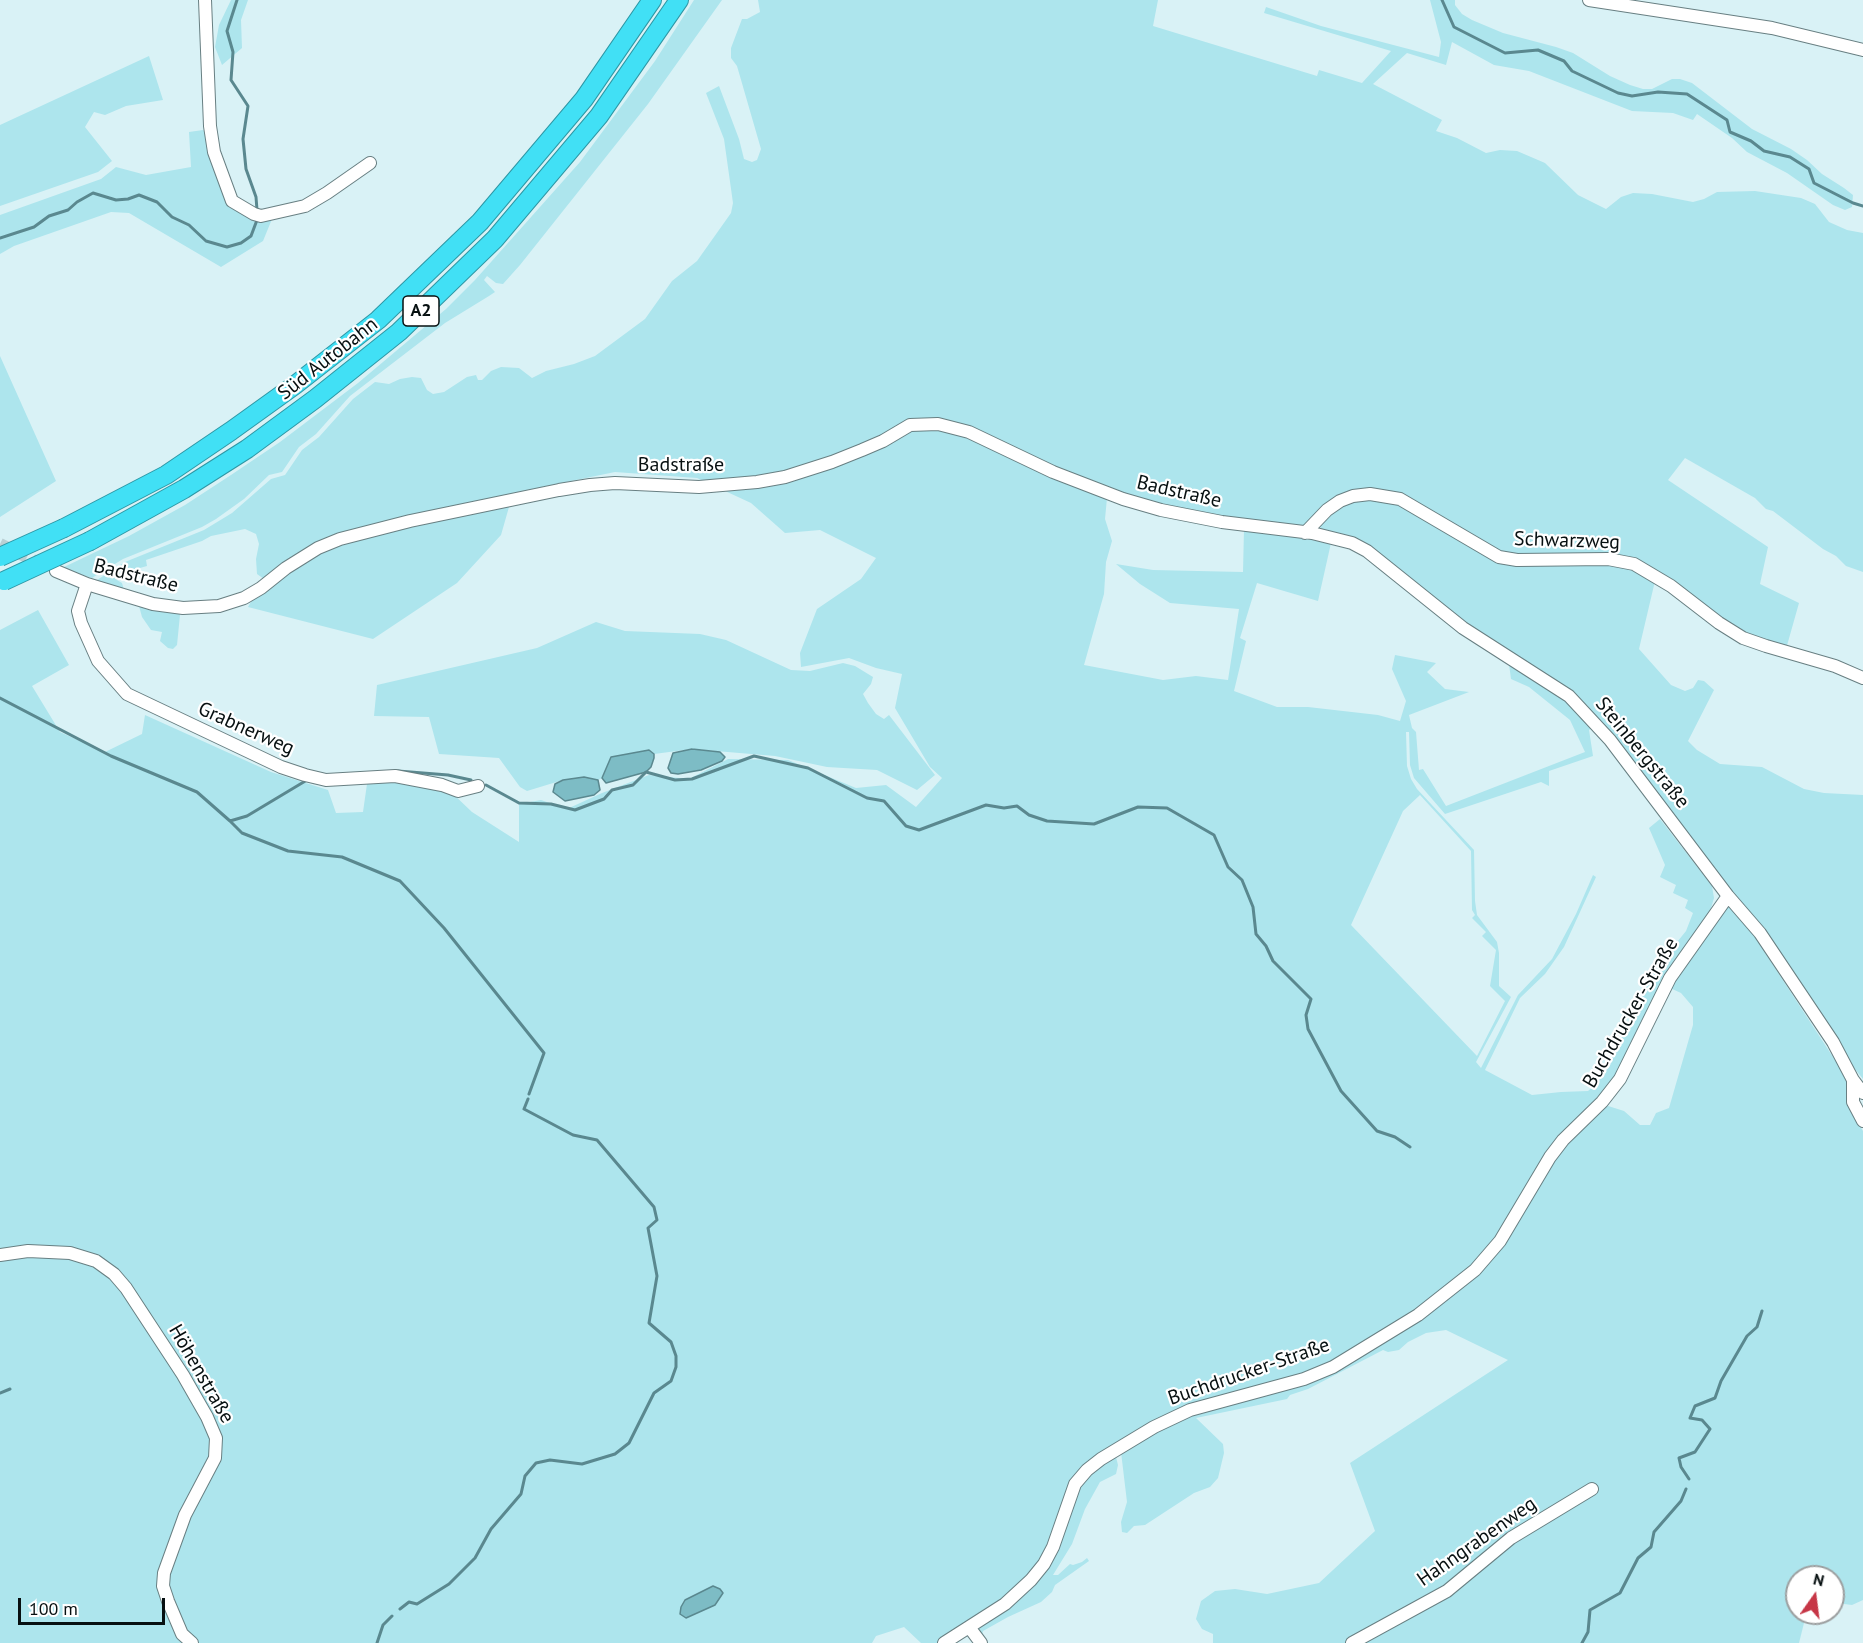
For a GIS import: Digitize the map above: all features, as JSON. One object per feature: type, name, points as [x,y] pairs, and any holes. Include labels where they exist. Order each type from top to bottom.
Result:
[{"type":"highway","name":"Süd Autobahn","points":[[0,557],[64,528],[166,475],[295,385],[378,320],[480,222],[584,99],[652,0]]},
{"type":"highway","name":"Süd Autobahn","points":[[2,582],[90,541],[184,489],[247,449],[315,399],[399,332],[495,239],[577,143],[599,116],[679,0]]},
{"type":"street","points":[[205,0],[210,126],[214,152],[232,201],[257,215],[305,206],[370,163]]},
{"type":"street","points":[[1589,0],[1772,28],[1863,50]]},
{"type":"street","name":"Badstraße","points":[[57,571],[87,584],[133,599],[166,606],[200,608],[219,606],[261,588],[286,568],[318,548],[340,539],[524,497],[590,485],[615,483],[699,487],[785,477],[832,462],[883,441],[910,425],[921,424],[938,424],[969,432],[1053,471],[1146,506],[1211,520],[1305,532]]},
{"type":"street","name":"Schwarzweg","points":[[1305,532],[1327,510],[1353,496],[1370,494],[1401,498],[1499,557],[1517,560],[1608,559],[1634,564],[1671,586],[1719,623],[1743,638],[1835,666],[1863,678]]},
{"type":"street","name":"Steinbergstraße","points":[[1305,532],[1341,539],[1367,551],[1463,628],[1569,696],[1586,713],[1610,740],[1728,896],[1760,933],[1833,1042],[1853,1080],[1863,1093]]},
{"type":"street","name":"Grabnerweg","points":[[87,584],[78,611],[98,661],[127,694],[157,710],[305,776],[326,780],[395,776],[442,784],[459,791],[478,786]]},
{"type":"street","name":"Buchdrucker-Straße","points":[[944,1643],[1005,1604],[1039,1571],[1053,1547],[1073,1488],[1087,1470],[1101,1459],[1154,1427],[1190,1410],[1304,1379],[1339,1364],[1418,1315],[1475,1270],[1500,1241],[1550,1157],[1563,1140],[1602,1102],[1620,1079],[1670,978],[1728,896]]},
{"type":"street","points":[[1853,1080],[1853,1102],[1863,1121]]},
{"type":"street","name":"Höhenstraße","points":[[0,1255],[28,1251],[70,1253],[96,1261],[114,1274],[132,1297],[183,1375],[207,1417],[216,1438],[215,1458],[185,1515],[164,1574],[163,1586],[182,1634],[192,1643]]},
{"type":"street","name":"Hahngrabenweg","points":[[1352,1643],[1447,1591],[1511,1538],[1592,1489]]},
{"type":"street","points":[[969,1627],[981,1643]]},
{"type":"shaded area","points":[[231,0],[248,0],[241,20],[242,48],[222,65],[215,47],[219,25]]},
{"type":"shaded area","points":[[694,0],[722,0],[648,104],[520,265],[503,284],[496,283],[487,276],[484,280],[495,292],[445,323],[350,396],[316,434],[299,447],[282,472],[269,475],[244,499],[216,519],[202,527],[123,559],[92,578],[62,568],[129,536],[185,505],[280,442],[358,383],[446,309],[475,280],[580,162],[655,61]]},
{"type":"shaded area","points":[[758,0],[1158,0],[1153,26],[1317,76],[1319,70],[1362,83],[1391,51],[1264,13],[1266,7],[1321,26],[1439,57],[1441,42],[1430,0],[1455,0],[1455,5],[1462,14],[1472,20],[1503,33],[1573,53],[1610,76],[1630,85],[1652,89],[1672,79],[1692,83],[1752,129],[1791,149],[1844,188],[1853,195],[1852,207],[1845,210],[1833,205],[1787,173],[1747,152],[1732,138],[1697,114],[1693,120],[1673,113],[1632,111],[1529,71],[1494,65],[1452,42],[1446,65],[1407,53],[1373,84],[1442,120],[1436,131],[1457,138],[1486,153],[1500,150],[1517,151],[1545,163],[1578,195],[1606,209],[1621,197],[1633,193],[1652,194],[1693,202],[1717,192],[1755,191],[1801,198],[1815,204],[1829,222],[1847,230],[1863,233],[1863,572],[1846,566],[1836,556],[1823,549],[1773,511],[1766,509],[1755,498],[1685,458],[1668,480],[1768,547],[1760,584],[1799,603],[1786,649],[1757,641],[1635,562],[1509,557],[1417,504],[1353,494],[1308,526],[1279,525],[1107,498],[1105,519],[1112,541],[1106,562],[1104,594],[1084,665],[1163,680],[1196,676],[1228,680],[1239,609],[1170,603],[1140,584],[1116,564],[1153,570],[1243,572],[1244,529],[1331,543],[1318,601],[1257,583],[1240,638],[1246,641],[1234,691],[1277,707],[1308,707],[1378,715],[1400,721],[1406,701],[1392,669],[1395,655],[1436,663],[1427,672],[1445,689],[1469,692],[1409,715],[1412,728],[1416,732],[1419,770],[1423,769],[1446,806],[1585,752],[1570,720],[1529,687],[1511,679],[1509,664],[1566,701],[1592,727],[1589,730],[1593,756],[1549,771],[1549,786],[1541,782],[1445,814],[1414,778],[1410,765],[1409,732],[1406,732],[1407,766],[1411,779],[1417,789],[1474,850],[1477,915],[1497,942],[1499,986],[1511,997],[1476,1062],[1481,1068],[1518,995],[1552,959],[1576,914],[1593,875],[1596,877],[1564,947],[1545,974],[1520,998],[1485,1070],[1532,1095],[1588,1091],[1598,1082],[1608,1067],[1653,972],[1686,931],[1693,913],[1685,908],[1688,900],[1673,893],[1676,885],[1660,877],[1665,865],[1649,828],[1660,819],[1712,886],[1714,898],[1709,915],[1624,1064],[1481,1258],[1416,1312],[1319,1370],[1225,1395],[1092,1461],[1041,1562],[1002,1601],[937,1643],[921,1643],[904,1627],[876,1636],[872,1643],[199,1643],[186,1631],[168,1585],[168,1574],[189,1517],[219,1459],[211,1415],[98,1257],[0,1250],[0,630],[38,610],[69,665],[32,686],[60,732],[105,752],[142,734],[145,715],[271,772],[328,790],[336,813],[363,812],[367,784],[384,780],[450,791],[472,812],[519,842],[519,804],[541,800],[567,809],[649,775],[689,779],[728,759],[788,760],[856,788],[886,785],[916,807],[942,778],[930,767],[895,708],[902,674],[849,658],[801,667],[800,653],[817,609],[861,579],[876,558],[820,530],[785,533],[751,503],[697,478],[615,472],[513,493],[501,535],[457,583],[373,639],[248,607],[264,579],[257,574],[256,559],[259,544],[256,534],[245,529],[211,536],[146,560],[147,566],[129,571],[123,579],[119,577],[117,580],[122,583],[124,590],[97,580],[125,562],[204,530],[232,513],[271,479],[285,475],[302,450],[319,437],[353,399],[375,382],[389,384],[400,379],[421,378],[427,390],[433,394],[444,392],[467,377],[476,375],[478,380],[482,380],[491,371],[501,367],[519,368],[532,378],[546,371],[595,356],[645,319],[672,281],[697,261],[731,213],[733,203],[724,139],[706,93],[719,86],[744,159],[752,162],[757,160],[761,149],[737,66],[731,58],[731,48],[742,19],[747,19],[760,12]],"holes":[[[1420,795],[1471,851],[1472,910],[1475,915],[1472,918],[1486,932],[1482,936],[1496,950],[1490,986],[1505,1001],[1477,1056],[1351,925],[1403,811]],[[712,1586],[723,1593],[715,1605],[685,1617],[704,1591]]]},
{"type":"shaded area","points":[[149,56],[163,100],[126,106],[105,115],[94,112],[85,127],[112,161],[98,172],[0,206],[0,125]]},
{"type":"shaded area","points":[[203,130],[208,134],[238,210],[253,221],[272,219],[263,241],[221,267],[129,213],[111,212],[14,246],[0,254],[0,215],[101,179],[116,167],[146,175],[191,167],[189,132]]},
{"type":"shaded area","points":[[0,356],[56,481],[0,517]]},
{"type":"shaded area","points":[[1370,498],[1399,502],[1487,555],[1623,565],[1655,581],[1639,649],[1671,685],[1685,691],[1693,688],[1698,680],[1704,681],[1714,690],[1688,741],[1697,750],[1720,764],[1762,767],[1804,789],[1824,793],[1863,795],[1863,1079],[1833,1042],[1613,737],[1370,548],[1321,530],[1320,525],[1329,513],[1342,505]]},
{"type":"shaded area","points":[[139,606],[178,611],[180,615],[177,645],[173,649],[160,641],[162,632],[151,630],[142,617]]},
{"type":"shaded area","points":[[596,622],[625,631],[700,634],[726,640],[791,670],[810,671],[843,663],[855,666],[873,677],[871,684],[863,694],[876,714],[884,719],[889,715],[935,775],[917,790],[877,770],[827,767],[775,756],[692,749],[654,754],[649,750],[611,757],[602,778],[598,780],[584,777],[563,780],[527,791],[520,787],[499,758],[439,754],[429,717],[374,716],[377,685],[537,648]]},
{"type":"shaded area","points":[[692,749],[720,752],[725,757],[722,761],[701,770],[671,773],[668,768],[673,753]]},
{"type":"shaded area","points":[[649,750],[654,754],[654,758],[651,767],[646,772],[606,783],[602,778],[611,757]]},
{"type":"shaded area","points":[[584,777],[598,780],[600,790],[594,795],[565,801],[553,792],[555,784],[563,780]]},
{"type":"shaded area","points":[[1728,896],[1848,1080],[1852,1113],[1863,1131],[1863,1600],[1852,1605],[1845,1604],[1845,1565],[1785,1565],[1785,1625],[1804,1625],[1799,1643],[1213,1643],[1213,1634],[1202,1629],[1196,1619],[1201,1601],[1215,1591],[1235,1589],[1267,1594],[1319,1583],[1375,1531],[1350,1463],[1508,1360],[1446,1330],[1426,1333],[1408,1342],[1399,1350],[1388,1352],[1383,1350],[1308,1389],[1290,1395],[1287,1399],[1196,1418],[1223,1444],[1224,1453],[1218,1478],[1210,1487],[1194,1493],[1145,1525],[1134,1526],[1127,1533],[1122,1532],[1121,1522],[1127,1502],[1121,1452],[1180,1419],[1305,1383],[1448,1299],[1540,1181],[1566,1143],[1605,1105],[1624,1111],[1640,1125],[1650,1125],[1656,1113],[1669,1108],[1693,1025],[1693,1007],[1681,993],[1670,988]]},
{"type":"shaded area","points":[[28,1257],[69,1258],[93,1266],[110,1278],[122,1291],[178,1378],[202,1419],[211,1440],[210,1457],[159,1573],[184,1643],[0,1643],[0,1260]]},
{"type":"shaded area","points":[[1116,1457],[1118,1465],[1116,1474],[1100,1482],[1085,1509],[1072,1544],[1053,1575],[1058,1575],[1070,1564],[1082,1562],[1087,1558],[1089,1561],[1055,1585],[1052,1592],[1041,1602],[1008,1617],[983,1631],[982,1635],[978,1631],[980,1627],[1034,1583],[1079,1486],[1097,1468]]},
{"type":"shaded area","points":[[713,1586],[723,1593],[715,1605],[686,1618],[680,1614],[685,1600]]},
{"type":"waterway","points":[[237,0],[227,31],[233,52],[231,80],[248,106],[243,139],[246,169],[256,197],[257,210]]},
{"type":"waterway","points":[[1442,0],[1454,27],[1505,53],[1538,50],[1564,61],[1572,71],[1618,93],[1632,96],[1658,92],[1687,94],[1727,120],[1730,132],[1751,141],[1764,151],[1790,157],[1809,169],[1814,183],[1863,206]]},
{"type":"waterway","points":[[0,238],[34,227],[49,216],[68,210],[93,193],[116,200],[139,195],[157,202],[172,217],[189,225],[206,241],[227,247],[241,243],[251,236],[257,220]]},
{"type":"waterway","points":[[0,698],[111,756],[197,792],[230,821],[247,816],[307,780]]},
{"type":"waterway","points":[[486,785],[519,803],[551,804],[575,810],[604,799],[612,790],[633,785],[646,772],[675,780],[692,779],[754,756],[808,768],[867,798],[884,801],[906,826],[919,830],[986,805],[1004,808],[1017,806],[1029,815],[1047,821],[1094,824],[1138,807],[1167,808],[1214,835],[1228,867],[1242,880],[1253,907],[1256,934],[1266,946],[1273,961],[1311,999],[1306,1015],[1308,1029],[1341,1091],[1377,1131],[1395,1137],[1410,1147]]},
{"type":"waterway","points":[[398,771],[448,775],[471,780]]},
{"type":"waterway","points":[[230,821],[242,833],[288,851],[342,857],[400,881],[444,928],[544,1053],[529,1094]]},
{"type":"waterway","points":[[400,1609],[409,1602],[417,1604],[449,1584],[475,1558],[491,1529],[521,1494],[525,1476],[536,1463],[550,1460],[582,1464],[615,1454],[629,1443],[654,1393],[671,1381],[676,1367],[676,1356],[671,1342],[649,1323],[657,1276],[648,1228],[657,1220],[654,1207],[597,1140],[573,1135],[524,1109],[528,1099]]},
{"type":"waterway","points":[[1689,1479],[1681,1467],[1679,1458],[1695,1452],[1710,1429],[1702,1420],[1690,1418],[1695,1406],[1715,1398],[1721,1381],[1747,1336],[1757,1327],[1762,1311]]},
{"type":"waterway","points":[[0,1393],[10,1389]]},
{"type":"waterway","points":[[1582,1643],[1588,1632],[1590,1610],[1620,1593],[1638,1558],[1651,1547],[1654,1532],[1681,1501],[1686,1489]]},
{"type":"waterway","points":[[377,1643],[383,1625],[392,1616]]},
{"type":"tunnel","points":[[0,544],[45,566]]}]
